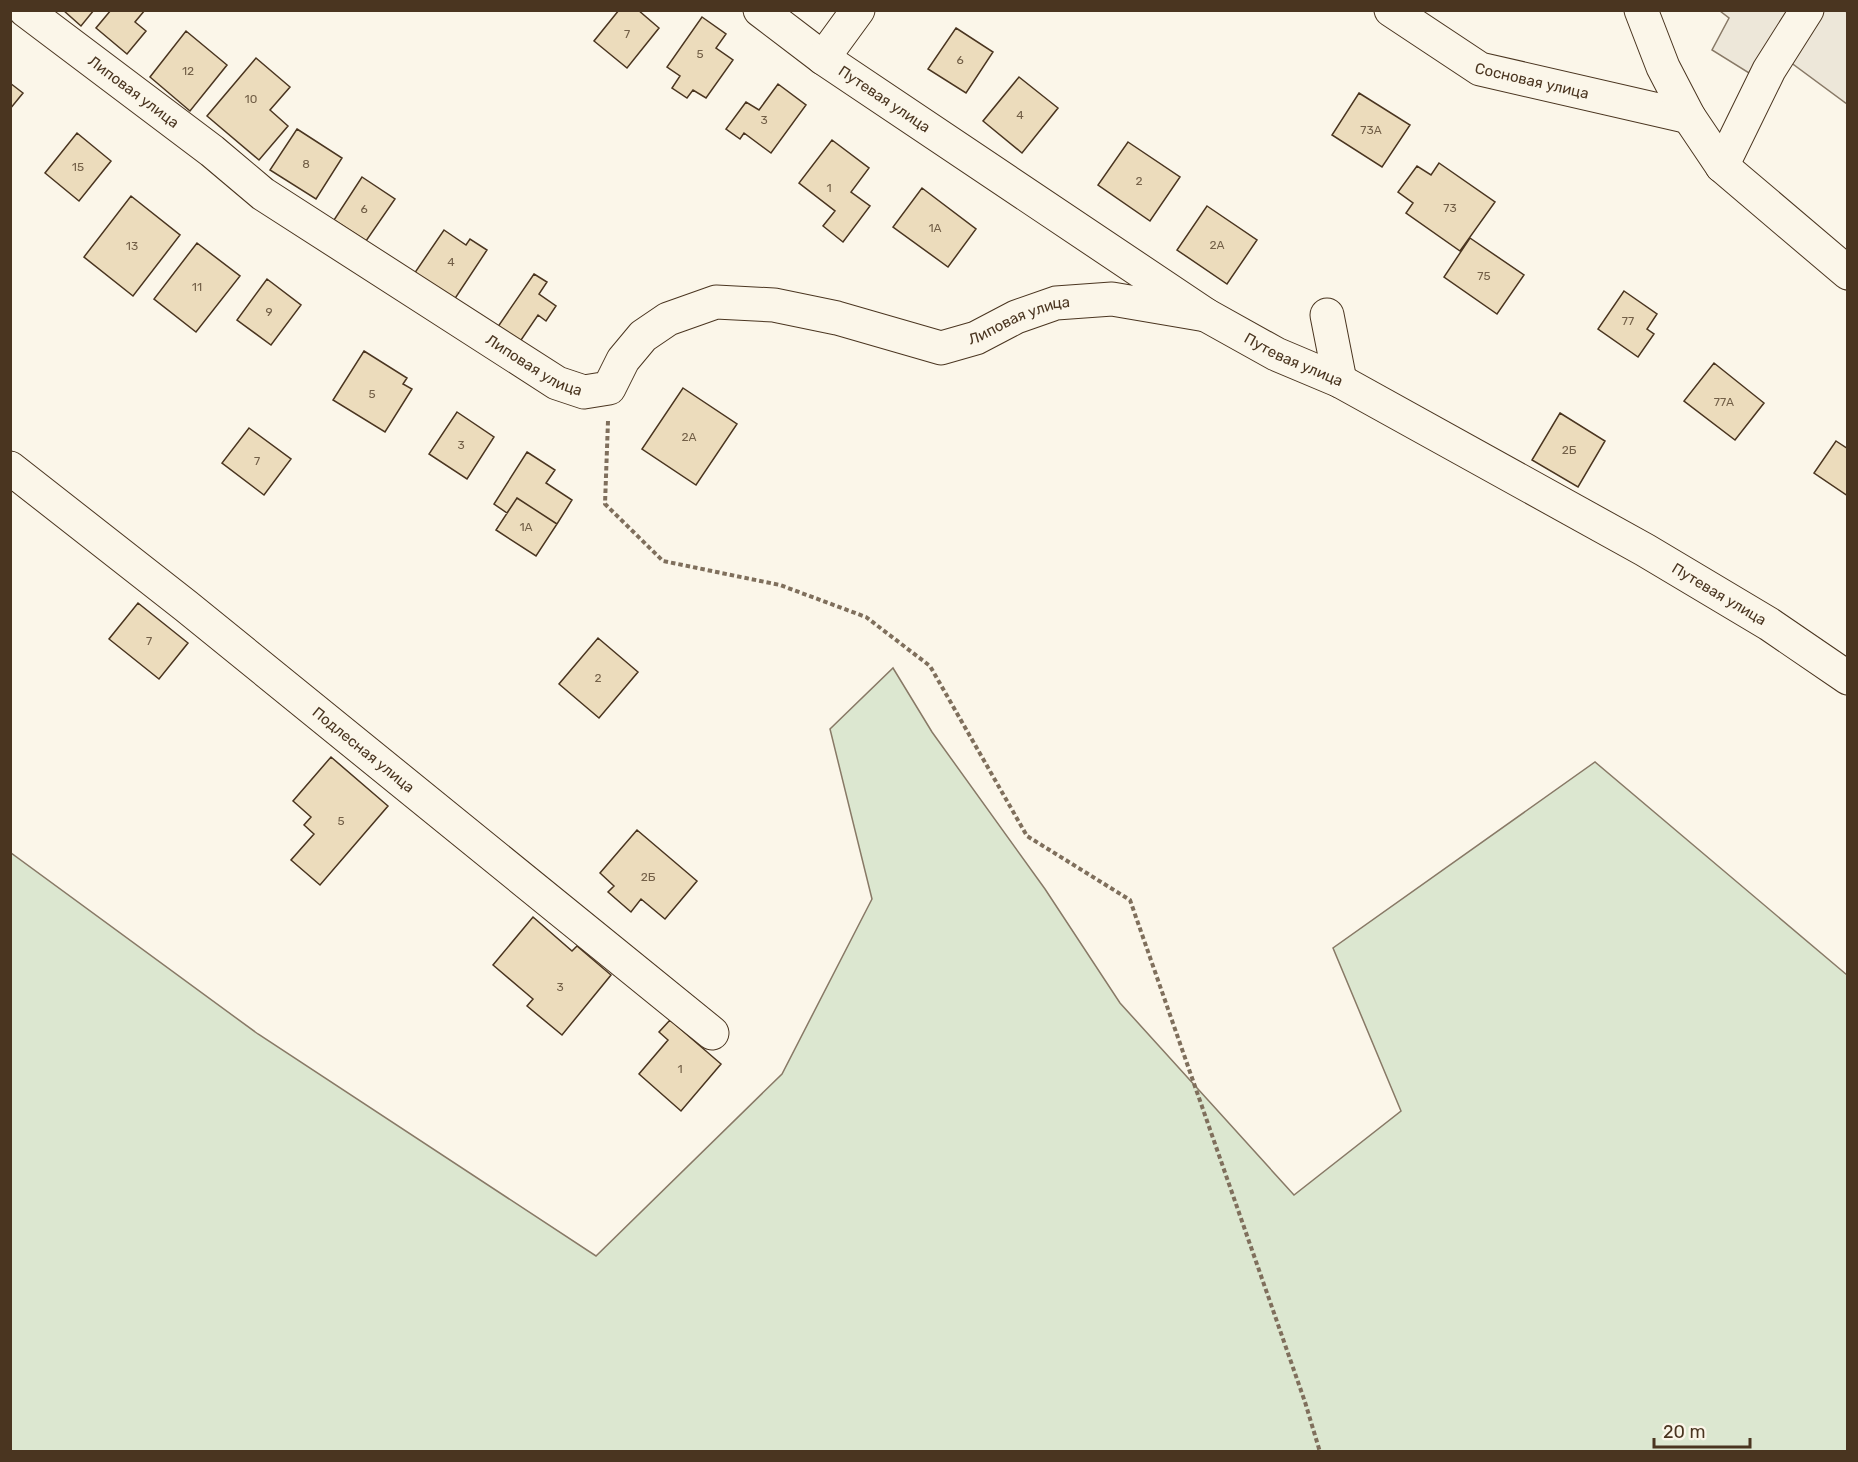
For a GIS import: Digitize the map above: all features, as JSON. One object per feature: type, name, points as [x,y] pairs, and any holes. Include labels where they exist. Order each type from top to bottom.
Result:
[{"type":"street","name":"Липовая улица","points":[[25,10],[212,151],[263,194],[557,383],[584,393],[609,388],[623,360],[643,336],[668,319],[716,302],[785,308],[837,318],[941,348],[976,338],[1016,316],[1056,303],[1112,298],[1206,315]]},
{"type":"street","name":"Путевая улица","points":[[760,10],[824,58],[1206,315],[1276,354],[1340,381],[1645,550],[1769,624],[1848,678]]},
{"type":"street","points":[[824,58],[858,10]]},
{"type":"street","name":"Сосновая улица","points":[[1391,10],[1480,69],[1689,117]]},
{"type":"street","points":[[1641,10],[1663,67],[1689,117],[1722,166],[1848,273]]},
{"type":"street","points":[[1722,166],[1769,70],[1807,10]]},
{"type":"street","points":[[1327,315],[1340,381]]},
{"type":"street","name":"Подлесная улица","points":[[10,468],[186,606],[712,1033]]},
{"type":"path","points":[[609,388],[605,504],[663,561],[780,585],[866,616],[930,666],[1027,836],[1130,900],[1298,1380],[1320,1452]]},
{"type":"green space","points":[[893,668],[932,732],[1045,889],[1120,1003],[1294,1195],[1401,1111],[1333,948],[1595,762],[1847,975],[1847,1451],[11,1451],[11,853],[258,1034],[596,1256],[782,1074],[872,899],[830,729]]},
{"type":"shaded area","points":[[1720,11],[1845,11],[1848,13],[1847,104],[1767,45],[1749,73],[1712,50],[1729,18]]},
{"type":"building","points":[[63,10],[94,10],[81,26]]},
{"type":"building","points":[[111,10],[145,10],[135,22],[146,31],[127,54],[96,28]]},
{"type":"building","points":[[619,10],[638,10],[659,28],[627,68],[594,41]]},
{"type":"building","points":[[702,17],[726,34],[716,48],[733,60],[706,98],[693,90],[687,98],[672,88],[680,76],[667,67]]},
{"type":"building","points":[[956,28],[993,52],[966,93],[928,69]]},
{"type":"building","points":[[186,31],[227,65],[190,111],[150,77]]},
{"type":"building","points":[[256,58],[290,87],[270,110],[288,126],[259,160],[207,116]]},
{"type":"building","points":[[1019,77],[1058,108],[1022,153],[983,121]]},
{"type":"building","points":[[10,83],[23,93],[10,109]]},
{"type":"building","points":[[778,84],[806,105],[771,153],[744,133],[740,139],[726,129],[746,102],[759,110]]},
{"type":"building","points":[[1359,93],[1410,125],[1382,167],[1332,135]]},
{"type":"building","points":[[297,129],[342,158],[316,199],[270,170]]},
{"type":"building","points":[[77,133],[111,161],[79,201],[45,173]]},
{"type":"building","points":[[832,140],[869,168],[851,192],[870,206],[843,242],[823,226],[835,211],[799,183]]},
{"type":"building","points":[[1128,142],[1180,177],[1150,221],[1098,185]]},
{"type":"building","points":[[1439,163],[1495,202],[1460,251],[1406,213],[1413,203],[1398,192],[1417,166],[1431,175]]},
{"type":"building","points":[[362,177],[395,199],[366,241],[334,220]]},
{"type":"building","points":[[922,188],[976,229],[948,267],[893,227]]},
{"type":"building","points":[[131,196],[180,235],[133,296],[84,257]]},
{"type":"building","points":[[1207,206],[1257,240],[1227,284],[1177,250]]},
{"type":"building","points":[[444,230],[466,245],[470,239],[487,250],[454,300],[414,274]]},
{"type":"building","points":[[1470,238],[1524,275],[1497,314],[1444,277]]},
{"type":"building","points":[[197,243],[240,276],[196,332],[154,299]]},
{"type":"building","points":[[534,274],[547,282],[539,294],[556,306],[546,321],[538,315],[517,346],[495,331]]},
{"type":"building","points":[[267,279],[301,305],[271,345],[237,320]]},
{"type":"building","points":[[1624,291],[1657,314],[1647,329],[1654,334],[1638,357],[1598,329]]},
{"type":"building","points":[[364,351],[407,378],[403,384],[412,389],[385,432],[333,400]]},
{"type":"building","points":[[1714,363],[1764,403],[1735,440],[1684,401]]},
{"type":"building","points":[[683,388],[737,424],[696,485],[642,449]]},
{"type":"building","points":[[457,412],[494,437],[467,479],[429,454]]},
{"type":"building","points":[[1560,413],[1605,441],[1578,487],[1532,460]]},
{"type":"building","points":[[249,428],[291,459],[264,495],[222,463]]},
{"type":"building","points":[[1836,441],[1848,449],[1848,496],[1814,473]]},
{"type":"building","points":[[527,452],[555,470],[546,483],[572,500],[557,524],[517,498],[507,513],[494,504]]},
{"type":"building","points":[[517,498],[557,524],[536,556],[496,530]]},
{"type":"building","points":[[138,603],[188,643],[159,679],[109,639]]},
{"type":"building","points":[[598,638],[638,672],[599,718],[559,684]]},
{"type":"building","points":[[331,757],[388,806],[320,885],[291,860],[314,834],[304,825],[311,817],[293,801]]},
{"type":"building","points":[[637,830],[697,881],[665,919],[641,899],[631,912],[608,892],[614,886],[600,873]]},
{"type":"building","points":[[533,917],[572,951],[577,946],[611,975],[562,1035],[527,1006],[533,999],[493,965]]},
{"type":"building","points":[[670,1020],[721,1064],[681,1111],[639,1074],[668,1040],[659,1032]]}]
